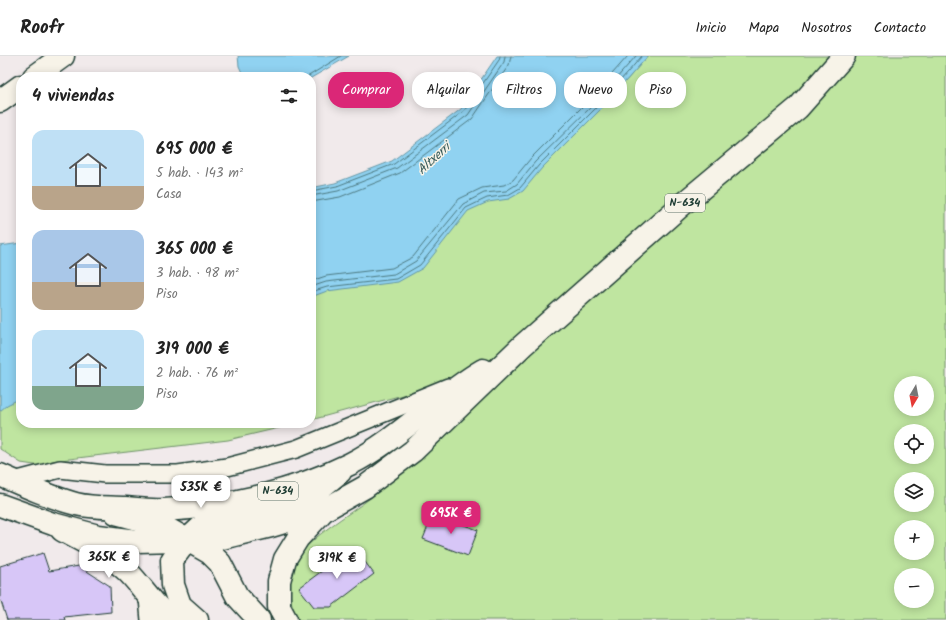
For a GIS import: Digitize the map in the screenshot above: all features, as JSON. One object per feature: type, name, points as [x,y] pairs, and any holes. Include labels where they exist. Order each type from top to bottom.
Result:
[{"type":"main road","points":[[41,72],[64,56]]},
{"type":"main road","name":"N-634","points":[[0,505],[52,524],[98,536],[137,541],[218,539],[271,526],[324,510],[365,487],[413,451],[522,346],[684,203],[798,108],[844,56]]},
{"type":"main road","points":[[0,101],[16,90]]},
{"type":"main road","name":"N-634","points":[[7,478],[35,491],[78,504],[163,510],[226,504],[295,486],[351,464],[416,420],[467,379],[522,346]]},
{"type":"main road","points":[[197,620],[180,605],[173,585],[172,560],[187,540],[200,528],[220,521],[280,509],[308,498],[351,464]]},
{"type":"main road","points":[[95,506],[161,525],[210,553],[220,563],[237,596],[259,620]]},
{"type":"main road","points":[[286,620],[279,607],[279,581],[285,559],[298,538],[324,510]]},
{"type":"main road","points":[[52,524],[100,552],[128,572],[148,598],[172,620]]},
{"type":"lane","points":[[7,478],[60,469],[105,474],[178,474],[227,467],[296,449],[467,379]]},
{"type":"lane","points":[[148,598],[150,620]]},
{"type":"green space","points":[[648,56],[946,56],[946,620],[299,620],[291,602],[290,592],[296,561],[308,545],[318,536],[374,496],[396,474],[422,417],[439,385],[316,419],[316,274],[542,167],[602,108],[627,108],[627,80]]},
{"type":"green space","points":[[0,349],[16,351],[16,428],[279,428],[228,440],[52,461],[41,466],[21,463],[0,449]]},
{"type":"water","points":[[238,56],[349,56],[316,75],[316,72],[242,72],[239,66]]},
{"type":"water","name":"Altxerri","points":[[497,56],[648,56],[627,80],[627,72],[564,72],[564,108],[602,108],[542,168],[523,191],[509,199],[488,202],[468,211],[423,268],[398,282],[327,291],[316,295],[316,187],[335,183],[392,161],[462,108],[484,108],[484,75]]},
{"type":"water","points":[[16,244],[16,400],[0,411],[0,246]]},
{"type":"building","points":[[433,514],[478,530],[468,556],[423,539]]},
{"type":"building","points":[[354,547],[374,574],[331,607],[314,607],[299,588]]},
{"type":"building","points":[[43,553],[49,571],[79,566],[110,586],[111,612],[64,617],[65,620],[7,620],[0,598],[0,566]]}]
